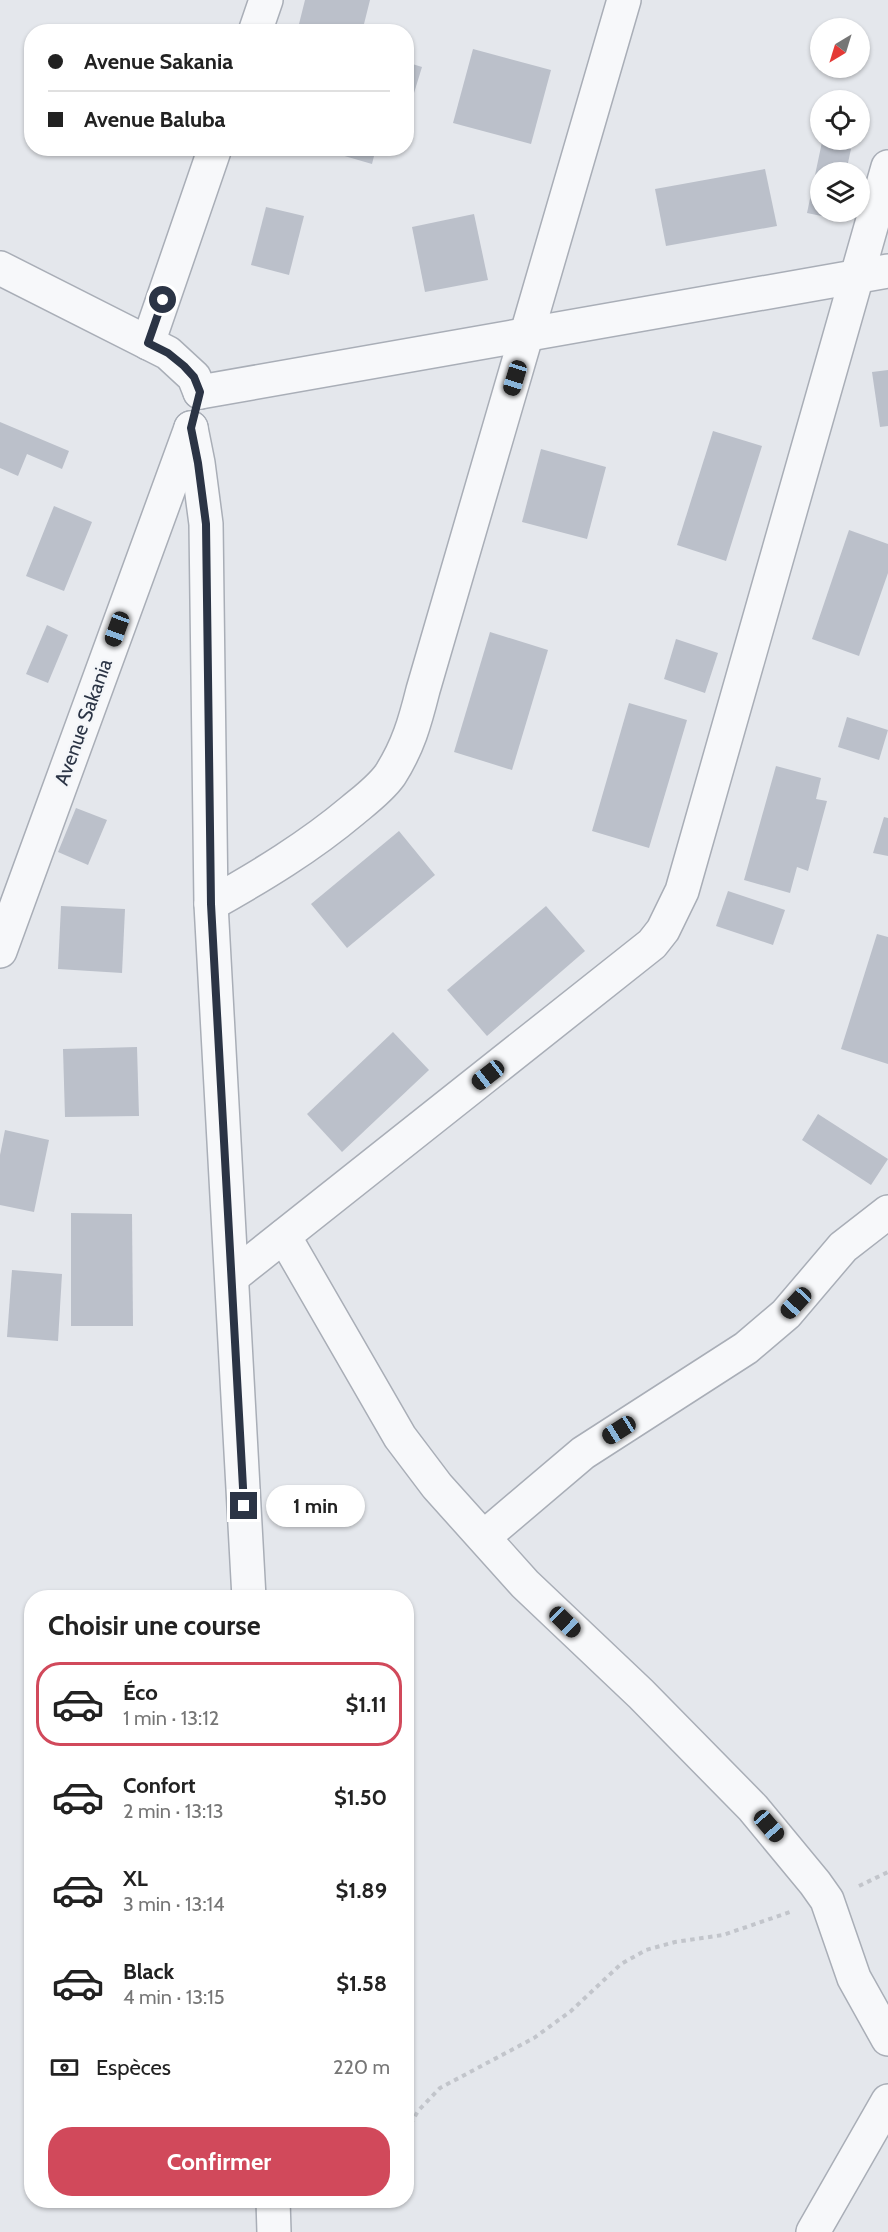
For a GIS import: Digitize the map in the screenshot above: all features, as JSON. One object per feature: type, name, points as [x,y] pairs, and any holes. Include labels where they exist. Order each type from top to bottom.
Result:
[{"type":"street","points":[[258,24],[266,0]]},
{"type":"street","points":[[211,904],[271,871],[332,827],[388,778],[401,757],[413,730],[624,0]]},
{"type":"street","points":[[148,343],[212,156]]},
{"type":"street","points":[[232,1277],[652,944],[663,930],[681,891],[873,274],[888,167]]},
{"type":"street","points":[[0,268],[168,353],[194,377],[200,392],[873,274]]},
{"type":"street","name":"Avenue Sakania","points":[[0,951],[191,428],[200,392]]},
{"type":"street","points":[[191,428],[206,524],[211,904],[249,1590]]},
{"type":"street","points":[[484,1537],[583,1453],[746,1348],[791,1308],[843,1247],[888,1212]]},
{"type":"street","points":[[284,1236],[400,1437],[437,1486],[525,1584],[641,1694],[753,1808],[796,1858],[827,1900],[854,1978],[888,2038]]},
{"type":"street","points":[[813,2232],[888,2101]]},
{"type":"street","points":[[273,2208],[274,2232]]},
{"type":"path","points":[[414,2118],[440,2088],[534,2038],[571,2011],[621,1964],[646,1950],[675,1942],[723,1935],[827,1900],[888,1872]]},
{"type":"building","points":[[305,0],[370,0],[364,24],[299,24]]},
{"type":"building","points":[[473,49],[551,70],[531,144],[453,123]]},
{"type":"building","points":[[414,64],[422,67],[414,93]]},
{"type":"building","points":[[820,150],[851,150],[848,162],[818,162]]},
{"type":"building","points":[[344,156],[374,156],[372,164]]},
{"type":"building","points":[[765,169],[777,226],[666,246],[655,189]]},
{"type":"building","points":[[266,207],[304,216],[289,275],[251,265]]},
{"type":"building","points":[[474,214],[488,280],[425,292],[412,227]]},
{"type":"building","points":[[888,370],[888,426],[880,427],[872,372]]},
{"type":"building","points":[[0,422],[69,451],[62,469],[27,454],[18,476],[0,468]]},
{"type":"building","points":[[713,431],[762,446],[726,561],[677,545]]},
{"type":"building","points":[[541,449],[606,467],[587,539],[522,522]]},
{"type":"building","points":[[54,506],[92,522],[64,591],[26,576]]},
{"type":"building","points":[[849,530],[888,544],[888,573],[859,656],[812,639]]},
{"type":"building","points":[[47,625],[68,635],[48,683],[26,674]]},
{"type":"building","points":[[490,632],[548,650],[512,770],[454,752]]},
{"type":"building","points":[[676,639],[718,653],[705,693],[664,679]]},
{"type":"building","points":[[629,703],[687,720],[649,848],[592,831]]},
{"type":"building","points":[[847,717],[888,730],[879,760],[838,747]]},
{"type":"building","points":[[776,766],[821,778],[816,799],[827,801],[808,871],[797,867],[790,893],[744,880]]},
{"type":"building","points":[[76,808],[107,820],[88,865],[58,852]]},
{"type":"building","points":[[884,817],[888,818],[888,856],[873,853]]},
{"type":"building","points":[[399,831],[435,875],[347,948],[311,904]]},
{"type":"building","points":[[728,891],[785,910],[773,945],[716,926]]},
{"type":"building","points":[[61,906],[125,909],[122,973],[58,969]]},
{"type":"building","points":[[546,906],[585,951],[487,1036],[447,990]]},
{"type":"building","points":[[877,934],[888,937],[888,1064],[841,1049]]},
{"type":"building","points":[[393,1032],[429,1070],[342,1152],[307,1114]]},
{"type":"building","points":[[137,1047],[139,1116],[65,1117],[63,1049]]},
{"type":"building","points":[[818,1114],[888,1159],[871,1185],[802,1140]]},
{"type":"building","points":[[5,1130],[49,1140],[34,1212],[0,1205],[0,1155]]},
{"type":"building","points":[[71,1213],[132,1214],[133,1326],[71,1326]]},
{"type":"building","points":[[12,1270],[62,1274],[58,1341],[7,1337]]},
{"type":"route","points":[[163,300],[148,343],[168,353],[184,366],[194,377],[200,392],[191,428],[206,524],[211,904],[244,1506]]}]
